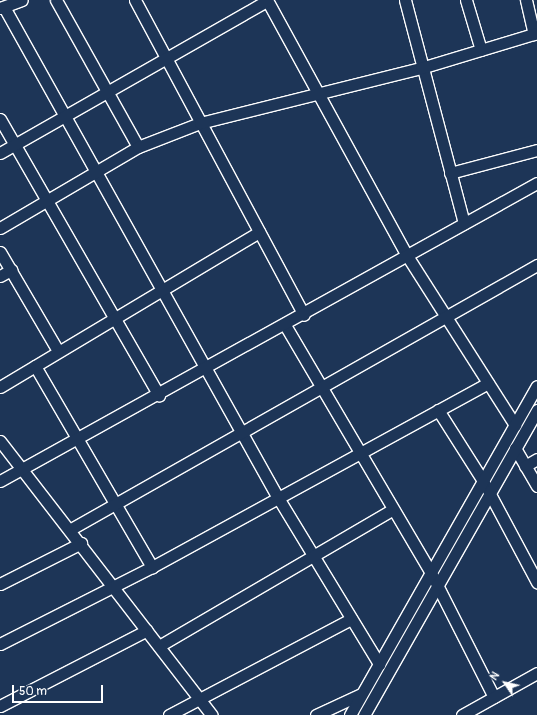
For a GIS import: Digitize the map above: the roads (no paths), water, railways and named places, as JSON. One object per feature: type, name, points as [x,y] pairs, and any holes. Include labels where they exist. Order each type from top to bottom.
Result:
[{"type":"street","points":[[22,0],[2,7],[63,117],[208,368],[277,496],[316,556],[351,619],[379,664]]},
{"type":"street","points":[[56,0],[138,147]]},
{"type":"street","points":[[135,0],[164,58],[304,316]]},
{"type":"street","points":[[0,153],[267,0],[319,91],[406,254],[515,425]]},
{"type":"street","points":[[405,0],[421,68],[464,223]]},
{"type":"street","points":[[466,0],[481,50]]},
{"type":"street","points":[[0,228],[138,147],[200,123],[319,91],[421,68],[536,33],[526,0]]},
{"type":"street","points":[[0,119],[116,317],[159,395]]},
{"type":"street","points":[[450,173],[537,150]]},
{"type":"street","points":[[0,481],[304,316],[406,254],[537,183]]},
{"type":"street","points":[[0,387],[259,232]]},
{"type":"street","points":[[0,252],[58,351]]},
{"type":"street","points":[[71,529],[537,265]]},
{"type":"street","points":[[0,276],[10,270]]},
{"type":"street","points":[[285,325],[431,572],[437,587],[494,697]]},
{"type":"street","points":[[35,366],[76,440],[152,567]]},
{"type":"street","points":[[0,644],[152,567],[277,496],[488,383]]},
{"type":"street","points":[[350,715],[537,386]]},
{"type":"street","points":[[438,410],[483,481],[537,582]]},
{"type":"street","points":[[364,715],[537,410]]},
{"type":"street","points":[[0,441],[114,585],[197,700],[212,715]]},
{"type":"street","points":[[516,448],[537,486]]},
{"type":"street","points":[[525,466],[537,459]]},
{"type":"street","points":[[159,646],[316,556],[393,509]]},
{"type":"street","points":[[0,584],[81,543]]},
{"type":"street","points":[[169,715],[351,619]]},
{"type":"street","points":[[0,706],[147,630]]},
{"type":"street","points":[[462,715],[537,673]]},
{"type":"street","points":[[316,715],[361,694]]}]
